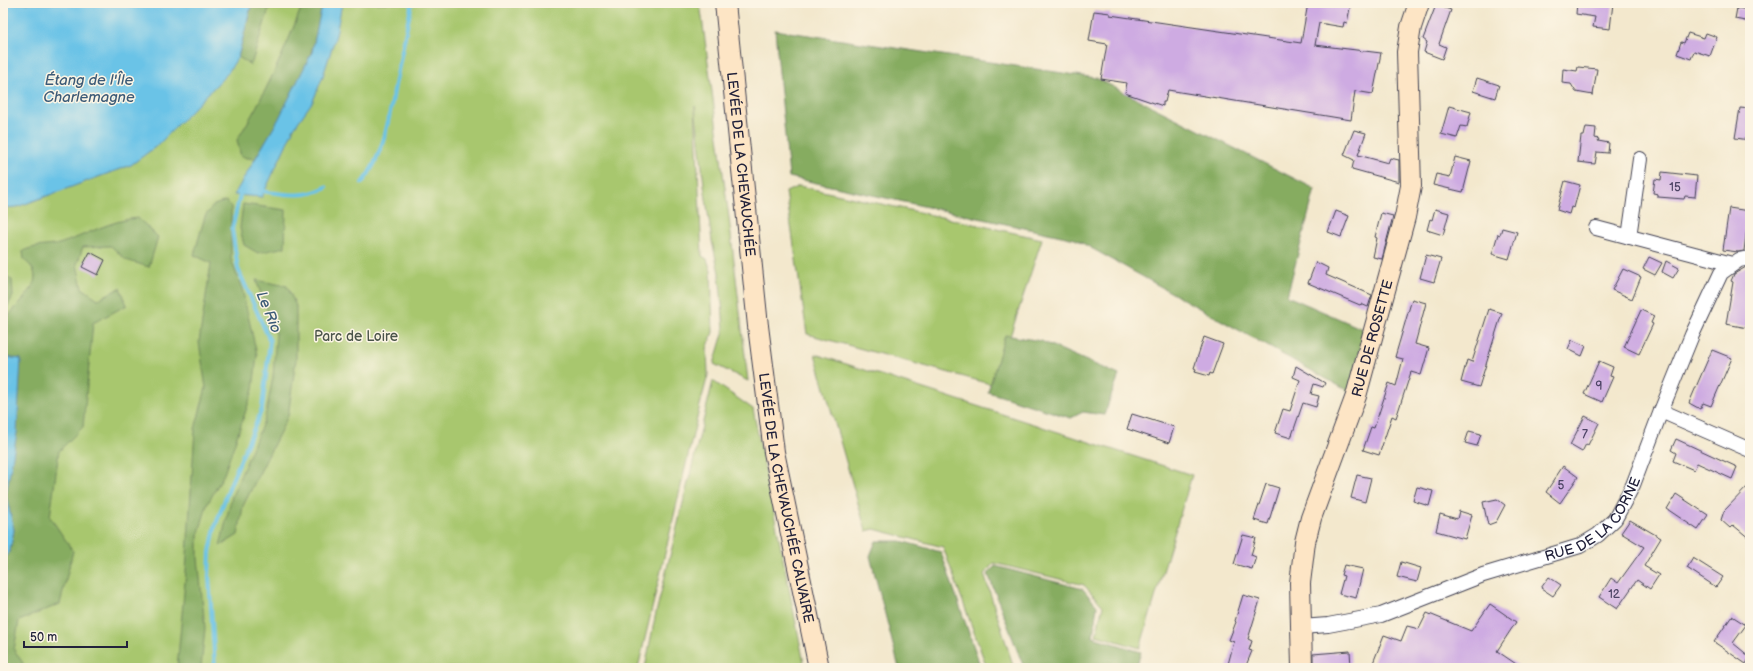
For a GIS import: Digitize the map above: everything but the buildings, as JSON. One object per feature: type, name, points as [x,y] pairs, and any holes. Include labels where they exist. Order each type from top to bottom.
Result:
[{"type":"street","name":"LEVÉE DE LA CHEVAUCHÉE","points":[[725,3],[758,326]]},
{"type":"street","name":"RUE DE ROSETTE","points":[[1302,668],[1300,583],[1305,542],[1311,518],[1356,396],[1405,217],[1411,186],[1407,52],[1411,27],[1419,3]]},
{"type":"street","points":[[1629,237],[1640,159]]},
{"type":"street","points":[[1596,228],[1732,264]]},
{"type":"street","name":"RUE DE LA CORNE","points":[[1301,627],[1328,625],[1381,615],[1483,575],[1580,546],[1598,535],[1615,519],[1633,485],[1661,411],[1692,336],[1721,273],[1739,260],[1750,258]]},
{"type":"street","name":"LEVÉE DE LA CHEVAUCHÉE CALVAIRE","points":[[758,326],[774,452],[819,668]]},
{"type":"street","points":[[1661,411],[1750,450]]},
{"type":"green space","name":"Parc de Loire","points":[[3,3],[700,3],[729,218],[748,381],[714,364],[724,330],[719,273],[712,241],[695,106],[702,256],[707,259],[711,271],[713,332],[707,349],[708,375],[638,668],[3,668]]},
{"type":"green space","points":[[252,3],[271,3],[251,65],[238,57]]},
{"type":"green space","points":[[303,3],[324,3],[313,47],[306,67],[286,108],[255,159],[241,157],[237,140],[273,73],[289,39]]},
{"type":"green space","points":[[775,30],[1096,78],[1315,189],[1287,296],[1365,330],[1350,392],[1075,239],[789,177]]},
{"type":"green space","points":[[799,186],[1042,239],[994,385],[807,334],[786,192]]},
{"type":"green space","points":[[226,201],[231,206],[231,259],[242,289],[257,355],[253,390],[224,474],[207,505],[198,536],[198,558],[205,628],[201,668],[177,668],[186,571],[195,429],[206,388],[199,342],[211,263],[194,255],[205,216],[214,205]]},
{"type":"green space","points":[[243,204],[286,210],[285,247],[258,253],[244,245],[240,228]]},
{"type":"green space","points":[[138,218],[158,237],[149,267],[126,260],[111,246],[83,247],[77,264],[82,288],[98,299],[120,288],[127,305],[93,323],[83,427],[59,451],[50,517],[73,551],[60,604],[19,621],[14,650],[23,663],[22,668],[3,668],[3,560],[10,551],[14,530],[6,495],[21,359],[3,358],[2,340],[4,323],[29,292],[35,276],[32,268],[24,260],[23,251],[32,248],[59,244],[108,225],[128,219]]},
{"type":"green space","points":[[3,274],[12,280],[13,296],[3,315]]},
{"type":"green space","points":[[256,280],[287,286],[296,306],[296,359],[288,416],[243,506],[238,535],[220,546],[232,496],[265,418],[273,377],[276,334]]},
{"type":"green space","points":[[1005,335],[1041,341],[1119,375],[1104,415],[1083,412],[1071,418],[988,392]]},
{"type":"green space","points":[[815,354],[1192,475],[1140,648],[1096,635],[1103,606],[1084,585],[994,563],[984,574],[1014,668],[987,668],[943,547],[874,529],[866,531]]},
{"type":"green space","points":[[713,381],[753,409],[805,668],[645,668],[655,617]]},
{"type":"green space","points":[[876,541],[901,541],[941,552],[981,668],[899,668],[870,556]]},
{"type":"green space","points":[[995,566],[1083,589],[1097,606],[1093,637],[1141,652],[1136,668],[1024,668],[988,574]]},
{"type":"water","name":"Étang de l'Île Charlemagne","points":[[3,3],[252,3],[238,57],[227,74],[158,145],[131,165],[17,207],[3,208]]},
{"type":"water","points":[[324,3],[342,3],[336,35],[323,76],[313,101],[294,128],[262,197],[234,195],[278,120],[312,52],[320,14]]},
{"type":"water","points":[[3,358],[21,359],[17,433],[6,495],[14,530],[10,551],[3,560]]},
{"type":"waterway","points":[[362,183],[376,161],[381,149],[412,3]]},
{"type":"waterway","points":[[261,191],[294,195],[310,193],[326,187]]},
{"type":"waterway","name":"Le Rio","points":[[215,668],[209,576],[210,552],[215,527],[230,485],[262,409],[270,341],[238,269],[232,229],[241,191]]}]
